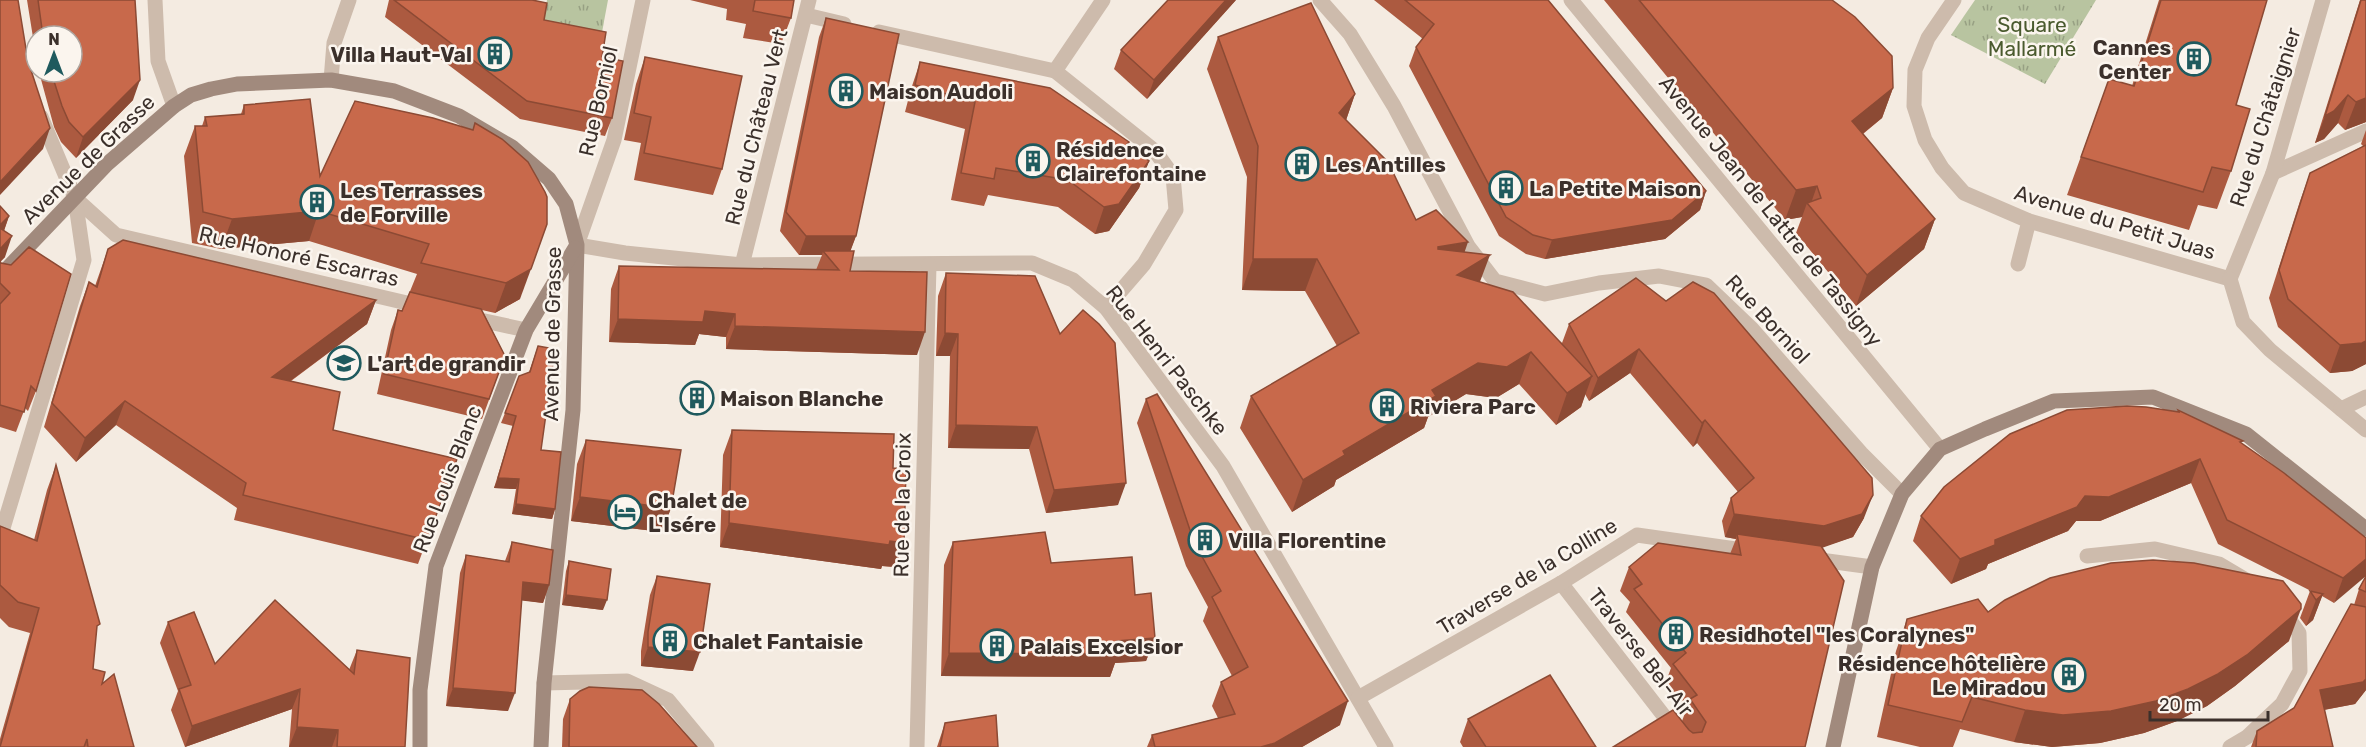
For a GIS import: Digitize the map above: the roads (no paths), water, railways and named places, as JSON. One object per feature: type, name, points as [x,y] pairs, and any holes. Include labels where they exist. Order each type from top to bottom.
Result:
[{"type":"street","points":[[155,0],[158,61],[174,106]]},
{"type":"street","points":[[332,80],[334,44],[349,0]]},
{"type":"street","name":"Rue Borniol","points":[[577,245],[614,140],[643,0]]},
{"type":"street","points":[[1055,71],[1103,0]]},
{"type":"street","name":"Rue Borniol","points":[[1320,0],[1350,34],[1394,106],[1468,246],[1495,281],[1545,294],[1599,283],[1659,276],[1706,285],[1752,329],[1860,453],[1902,494]]},
{"type":"street","name":"Avenue Jean de Lattre de Tassigny","points":[[1571,0],[1940,449]]},
{"type":"street","name":"Avenue du Petit Juas","points":[[1954,0],[1928,38],[1915,70],[1914,106],[1925,140],[1942,168],[1964,193],[2029,221],[2230,279],[2243,322],[2270,350],[2366,430]]},
{"type":"street","name":"Rue du Châtaignier","points":[[2230,279],[2273,173],[2323,0]]},
{"type":"street","points":[[808,8],[1055,71],[1155,151],[1173,176],[1176,210],[1144,264],[1106,308]]},
{"type":"street","name":"Rue du Château Vert","points":[[742,265],[808,8]]},
{"type":"street","name":"Avenue de Grasse","points":[[0,276],[107,164],[174,106],[191,95],[237,84],[332,80],[394,91],[459,116],[512,147],[549,179],[566,204],[577,245],[573,410],[543,682],[541,747]]},
{"type":"street","points":[[0,538],[84,260],[75,198],[45,129],[36,100]]},
{"type":"street","points":[[2273,173],[2366,131]]},
{"type":"street","name":"Rue Honoré Escarras","points":[[75,198],[116,235],[434,309]]},
{"type":"street","points":[[2018,264],[2029,221]]},
{"type":"street","name":"Rue Henri Paschke","points":[[577,245],[625,253],[742,265],[1032,263],[1073,280],[1106,308],[1223,466],[1386,747]]},
{"type":"street","name":"Rue Louis Blanc","points":[[420,747],[420,690],[436,566],[526,330],[577,245]]},
{"type":"street","name":"Rue de la Croix","points":[[917,747],[930,265]]},
{"type":"street","points":[[457,315],[526,330]]},
{"type":"street","points":[[1833,747],[1872,567],[1902,494],[1940,449],[2054,401],[2153,397],[2246,434],[2366,529]]},
{"type":"street","points":[[2341,409],[2366,397]]},
{"type":"street","name":"Traverse de la Colline","points":[[1358,698],[1562,583],[1637,535],[1761,552]]},
{"type":"street","points":[[2087,556],[2155,549],[2219,564],[2263,590]]},
{"type":"street","points":[[1795,557],[1872,567]]},
{"type":"street","name":"Traverse Bel-Air","points":[[1562,583],[1688,747]]},
{"type":"street","points":[[2230,747],[2247,737],[2282,704],[2300,671],[2299,633],[2278,605]]},
{"type":"street","points":[[543,682],[627,681],[668,700],[707,747]]},
{"type":"place","name":"Villa Haut-Val","points":[[495,54]]},
{"type":"place","name":"Cannes Center","points":[[2194,59]]},
{"type":"place","name":"Maison Audoli","points":[[846,91]]},
{"type":"place","name":"Résidence Clairefontaine","points":[[1033,161]]},
{"type":"place","name":"Les Antilles","points":[[1302,164]]},
{"type":"place","name":"La Petite Maison","points":[[1506,188]]},
{"type":"place","name":"Les Terrasses de Forville","points":[[317,202]]},
{"type":"place","name":"L'art de grandir","points":[[344,363]]},
{"type":"place","name":"Maison Blanche","points":[[697,398]]},
{"type":"place","name":"Riviera Parc","points":[[1387,406]]},
{"type":"place","name":"Chalet de L'Isére","points":[[625,512]]},
{"type":"place","name":"Villa Florentine","points":[[1205,540]]},
{"type":"place","name":"Residhotel \"les Coralynes\"","points":[[1676,634]]},
{"type":"place","name":"Chalet Fantaisie","points":[[670,641]]},
{"type":"place","name":"Palais Excelsior","points":[[997,646]]},
{"type":"place","name":"Résidence hôtelière Le Miradou","points":[[2069,675]]},
{"type":"park label","name":"Square Mallarmé","points":[[2032,36]]}]
